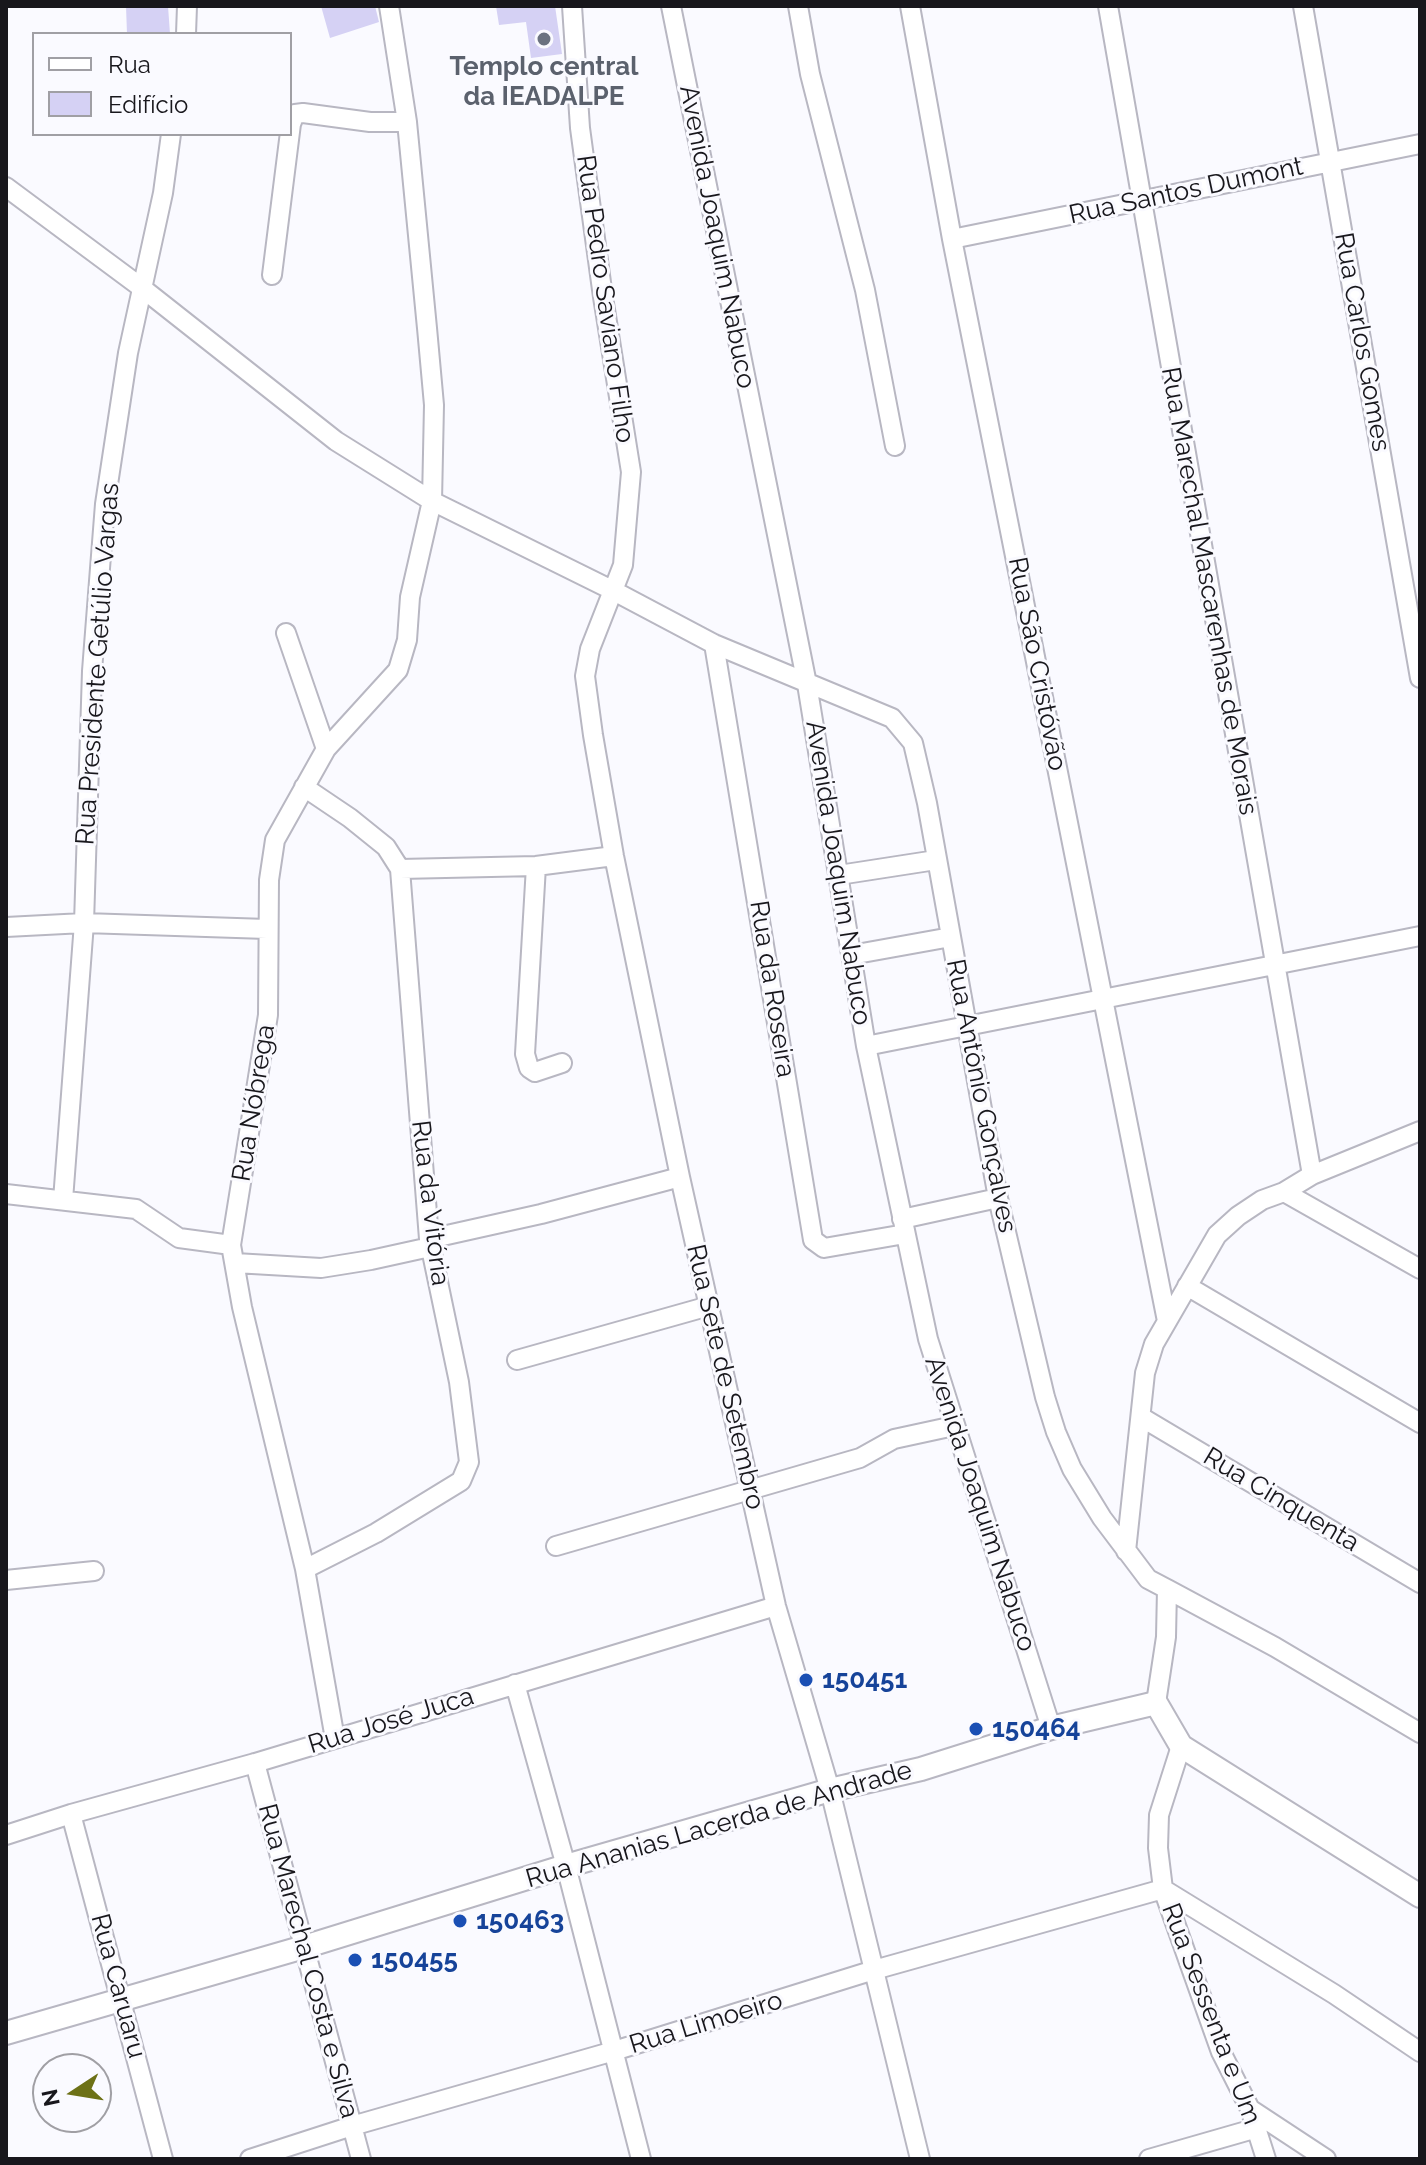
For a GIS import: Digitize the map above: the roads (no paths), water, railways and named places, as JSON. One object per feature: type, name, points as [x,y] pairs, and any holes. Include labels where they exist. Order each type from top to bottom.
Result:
[{"type":"street","points":[[186,32],[187,6]]},
{"type":"street","name":"Rua Nóbrega","points":[[335,1739],[305,1569],[242,1307],[233,1254],[268,1015],[267,929],[270,862],[275,840],[326,749],[398,670],[407,640],[410,597],[432,501],[434,405],[407,122],[389,6]]},
{"type":"street","name":"Rua Pedro Saviano Filho","points":[[572,6],[580,128],[631,472],[623,565],[612,590]]},
{"type":"street","name":"Avenida Joaquim Nabuco","points":[[671,6],[807,684],[866,1046],[928,1339],[1051,1728]]},
{"type":"street","points":[[798,6],[813,88],[865,290],[895,446]]},
{"type":"street","name":"Rua São Cristóvão","points":[[910,6],[952,239],[1167,1321]]},
{"type":"street","name":"Rua Marechal Mascarenhas de Morais","points":[[1108,6],[1273,966],[1312,1175]]},
{"type":"street","name":"Rua Carlos Gomes","points":[[1303,6],[1420,678]]},
{"type":"street","points":[[292,122],[295,114],[303,113],[370,122],[407,122]]},
{"type":"street","name":"Rua Presidente Getúlio Vargas","points":[[63,1200],[84,923],[92,671],[105,504],[128,353],[163,193],[171,136]]},
{"type":"street","points":[[272,275],[289,136]]},
{"type":"street","name":"Rua Santos Dumont","points":[[952,239],[1420,144]]},
{"type":"street","name":"Rua Antônio Gonçalves","points":[[6,187],[142,288],[336,441],[432,501],[714,644],[892,718],[913,743],[969,1026],[998,1198],[1045,1397],[1072,1469],[1126,1551]]},
{"type":"street","name":"Rua Sete de Setembro","points":[[612,590],[590,649],[585,676],[614,856],[680,1177],[776,1606],[830,1790],[920,2159]]},
{"type":"street","points":[[286,633],[326,749]]},
{"type":"street","name":"Rua da Roseira","points":[[714,644],[813,1240],[824,1248],[998,1198]]},
{"type":"street","points":[[304,787],[386,847],[400,869],[536,866],[614,856]]},
{"type":"street","points":[[839,875],[936,860]]},
{"type":"street","points":[[536,866],[525,1054],[529,1068],[535,1072],[562,1063]]},
{"type":"street","name":"Rua da Vitória","points":[[305,1569],[418,1509],[461,1481],[467,1472],[459,1382],[429,1243],[400,869]]},
{"type":"street","points":[[6,927],[84,923],[267,929]]},
{"type":"street","points":[[866,1046],[1420,936]]},
{"type":"street","points":[[851,955],[951,937]]},
{"type":"street","points":[[1420,1131],[1312,1175],[1284,1192],[1262,1200],[1217,1235],[1154,1344],[1145,1373],[1126,1551],[1148,1579],[1275,1647],[1420,1733]]},
{"type":"street","points":[[6,1194],[136,1209],[179,1238],[233,1254],[321,1268],[680,1177]]},
{"type":"street","points":[[1284,1192],[1420,1269]]},
{"type":"street","points":[[1187,1286],[1420,1423]]},
{"type":"street","points":[[517,1360],[709,1306]]},
{"type":"street","name":"Rua Cinquenta","points":[[1141,1417],[1420,1583]]},
{"type":"street","points":[[556,1546],[860,1458],[894,1439],[954,1426]]},
{"type":"street","points":[[6,1580],[94,1571]]},
{"type":"street","points":[[1167,1589],[1166,1637],[1156,1703],[1181,1746],[1420,1896]]},
{"type":"street","name":"Rua José Juca","points":[[6,1835],[776,1606]]},
{"type":"street","points":[[515,1684],[566,1866],[641,2159]]},
{"type":"street","name":"Rua Ananias Lacerda de Andrade","points":[[6,2033],[830,1790],[921,1769],[1051,1728],[1156,1703]]},
{"type":"street","name":"Rua Sessenta e Um","points":[[1181,1746],[1159,1815],[1158,1848],[1163,1889],[1221,2052],[1250,2109],[1266,2159]]},
{"type":"street","name":"Rua Marechal Costa e Silva","points":[[255,1763],[361,2159]]},
{"type":"street","name":"Rua Caruaru","points":[[71,1814],[163,2159]]},
{"type":"street","points":[[1163,1889],[1334,1994],[1420,2052]]},
{"type":"street","name":"Rua Limoeiro","points":[[250,2159],[874,1970],[1163,1889]]},
{"type":"street","points":[[1250,2109],[1326,2159]]},
{"type":"street","points":[[1149,2159],[1257,2128]]},
{"type":"place","name":"Templo central da IEADALPE","points":[[544,39]]},
{"type":"place","name":"150451","points":[[806,1680]]},
{"type":"place","name":"150464","points":[[976,1729]]},
{"type":"place","name":"150463","points":[[460,1921]]},
{"type":"place","name":"150455","points":[[355,1960]]}]
